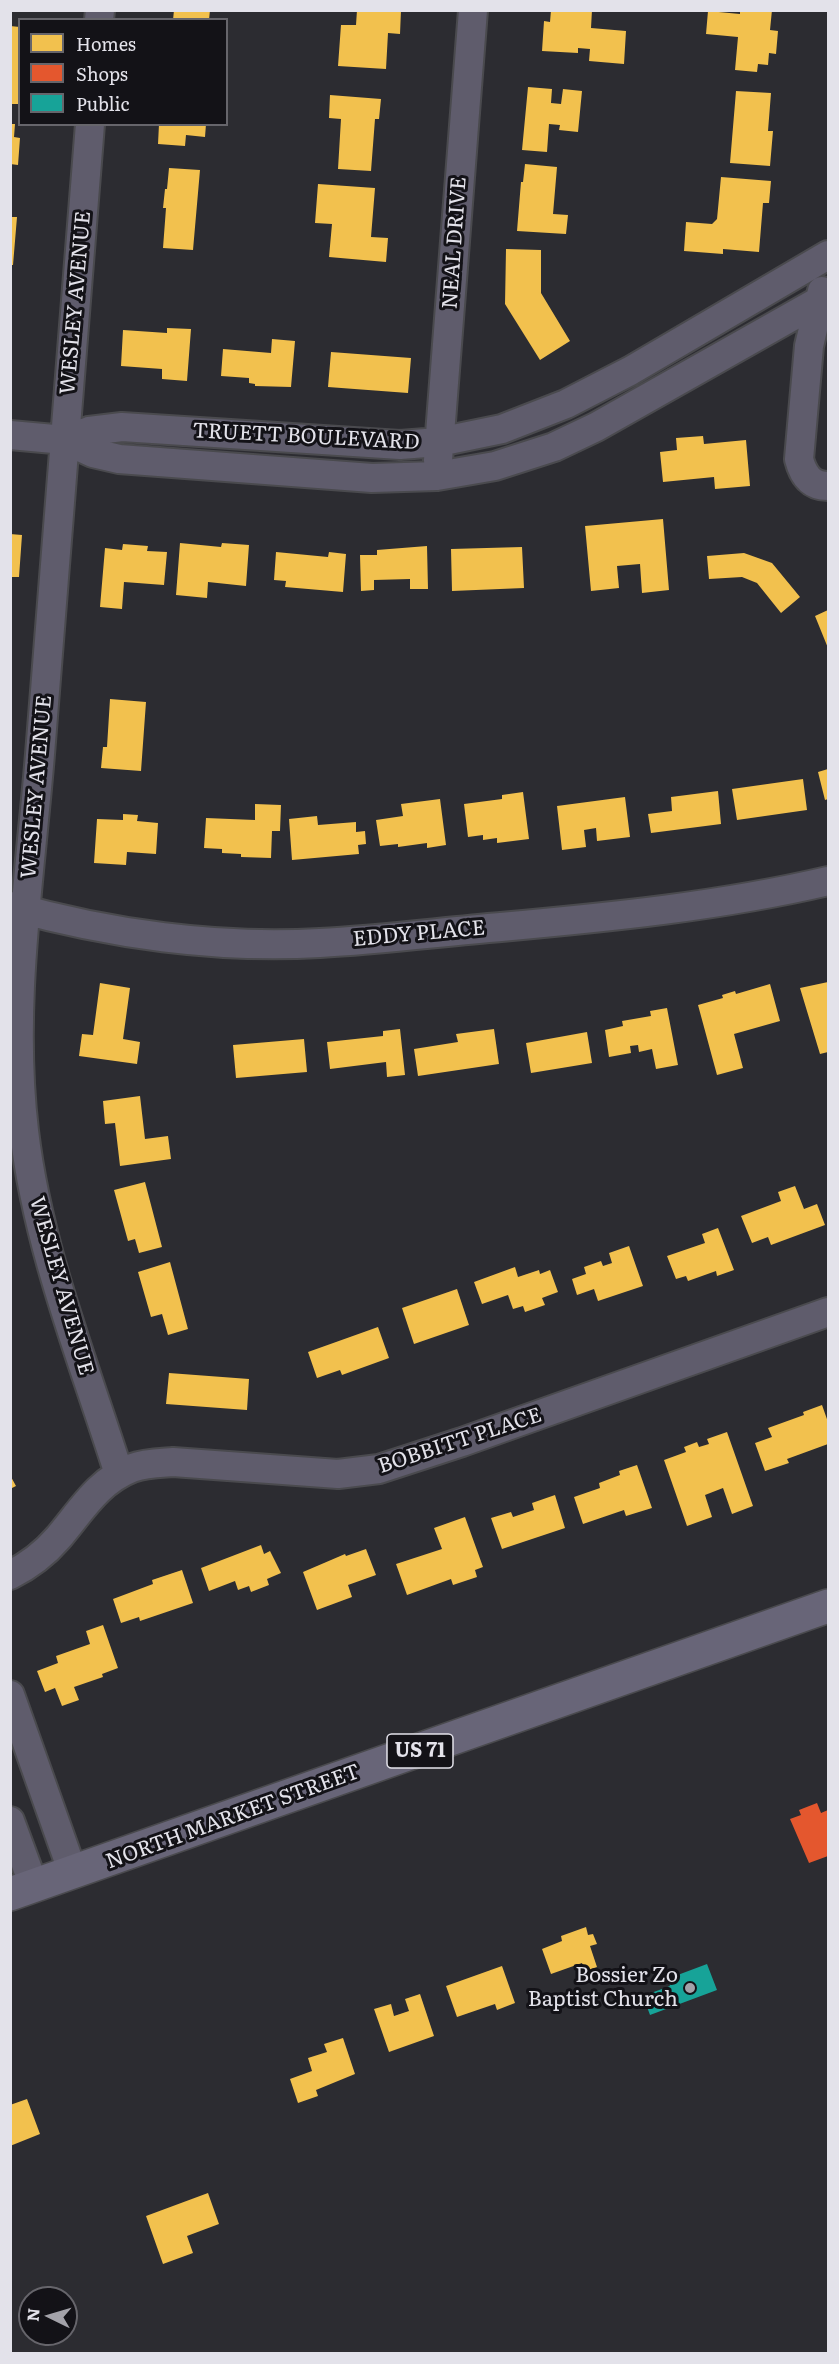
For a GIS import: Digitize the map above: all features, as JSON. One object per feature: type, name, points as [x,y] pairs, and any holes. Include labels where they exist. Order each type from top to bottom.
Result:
[{"type":"main road","name":"NORTH MARKET STREET","points":[[22,1890],[828,1606]]},
{"type":"street","name":"NEAL DRIVE","points":[[437,477],[473,10]]},
{"type":"street","name":"WESLEY AVENUE","points":[[90,126],[65,440],[18,908],[19,1071],[32,1187],[46,1250],[64,1312],[119,1474]]},
{"type":"street","name":"TRUETT BOULEVARD","points":[[65,440],[89,431],[122,427],[364,444],[439,442],[502,429],[566,404],[640,365],[828,255]]},
{"type":"street","points":[[828,269],[824,298],[809,346],[799,459],[802,471],[807,478],[818,485],[828,486]]},
{"type":"street","name":"TRUETT BOULEVARD","points":[[10,435],[65,440],[93,453],[119,459],[372,478],[437,477],[495,466],[554,447],[596,427],[824,298]]},
{"type":"street","name":"EDDY PLACE","points":[[18,908],[87,925],[163,937],[240,944],[319,944],[567,921],[681,907],[772,894],[828,881]]},
{"type":"street","name":"BOBBITT PLACE","points":[[10,1575],[57,1540],[90,1497],[119,1474],[150,1463],[173,1462],[338,1474],[379,1469],[462,1443],[828,1312]]},
{"type":"street","points":[[10,1695],[73,1873]]},
{"type":"street","points":[[10,1821],[22,1890]]},
{"type":"building: Homes","points":[[174,10],[210,10],[209,18],[173,18]]},
{"type":"building: Homes","points":[[357,10],[401,10],[400,34],[388,33],[386,69],[338,66],[341,25],[356,25]]},
{"type":"building: Homes","points":[[551,10],[592,10],[591,28],[626,31],[624,64],[589,61],[590,49],[578,48],[578,53],[542,51],[544,21],[550,22]]},
{"type":"building: Homes","points":[[740,10],[772,10],[770,30],[778,31],[776,54],[769,53],[768,65],[758,64],[757,72],[735,70],[738,37],[706,34],[708,11],[740,14]]},
{"type":"building: Homes","points":[[10,26],[18,27],[18,104],[10,104]]},
{"type":"building: Homes","points":[[528,87],[552,89],[551,103],[561,104],[563,89],[582,91],[578,132],[559,130],[560,125],[549,124],[547,152],[522,150]]},
{"type":"building: Homes","points":[[736,91],[771,93],[768,131],[773,131],[770,166],[730,163]]},
{"type":"building: Homes","points":[[330,95],[381,99],[379,119],[375,119],[371,171],[338,169],[341,119],[329,118]]},
{"type":"building: Homes","points":[[10,124],[15,124],[14,137],[20,138],[18,165],[10,164]]},
{"type":"building: Homes","points":[[159,126],[206,126],[205,137],[186,135],[185,146],[158,144]]},
{"type":"building: Homes","points":[[525,164],[557,167],[553,214],[568,215],[566,234],[517,231],[521,182],[523,182]]},
{"type":"building: Homes","points":[[169,168],[200,170],[193,250],[163,248],[166,208],[163,208]]},
{"type":"building: Homes","points":[[721,177],[771,181],[769,203],[763,203],[759,252],[723,249],[723,254],[684,251],[686,222],[712,224],[717,219]]},
{"type":"building: Homes","points":[[318,184],[375,188],[371,237],[388,238],[386,262],[329,257],[332,224],[315,223]]},
{"type":"building: Homes","points":[[10,217],[17,217],[13,265],[10,265]]},
{"type":"building: Homes","points":[[506,249],[541,250],[541,293],[570,341],[540,360],[505,304]]},
{"type":"building: Homes","points":[[167,328],[191,329],[187,381],[162,379],[162,369],[121,366],[123,330],[167,333]]},
{"type":"building: Homes","points":[[272,339],[295,341],[291,387],[255,386],[249,383],[249,378],[221,376],[223,349],[271,353]]},
{"type":"building: Homes","points":[[331,352],[411,358],[408,393],[328,387]]},
{"type":"building: Homes","points":[[703,436],[704,444],[746,440],[750,486],[715,489],[714,477],[663,482],[660,452],[677,450],[676,438]]},
{"type":"building: Homes","points":[[663,519],[669,590],[642,593],[640,564],[617,566],[619,588],[591,591],[585,526]]},
{"type":"building: Homes","points":[[10,534],[22,535],[19,577],[10,577]]},
{"type":"building: Homes","points":[[180,543],[221,547],[222,543],[249,545],[246,586],[208,582],[207,598],[176,595]]},
{"type":"building: Homes","points":[[123,544],[148,546],[147,551],[167,552],[164,585],[124,582],[122,609],[100,607],[105,548],[122,550]]},
{"type":"building: Homes","points":[[427,546],[428,589],[410,589],[410,579],[374,580],[374,590],[361,591],[360,555],[377,555],[377,550]]},
{"type":"building: Homes","points":[[522,547],[524,588],[452,591],[451,549]]},
{"type":"building: Homes","points":[[276,552],[328,557],[329,552],[346,554],[343,592],[285,587],[286,581],[274,580]]},
{"type":"building: Homes","points":[[744,553],[772,563],[800,597],[781,613],[757,583],[742,577],[709,579],[707,556]]},
{"type":"building: Homes","points":[[828,610],[828,648],[815,616]]},
{"type":"building: Homes","points":[[110,699],[146,702],[141,771],[101,768],[103,747],[107,747]]},
{"type":"building: Homes","points":[[828,769],[828,799],[825,800],[818,772]]},
{"type":"building: Homes","points":[[803,779],[807,810],[737,820],[732,789]]},
{"type":"building: Homes","points":[[718,791],[721,824],[651,833],[648,814],[672,811],[671,797]]},
{"type":"building: Homes","points":[[523,792],[529,839],[497,843],[497,838],[483,840],[483,835],[468,837],[464,804],[502,799],[502,795]]},
{"type":"building: Homes","points":[[625,797],[630,837],[597,841],[596,828],[584,830],[586,847],[562,850],[557,806]]},
{"type":"building: Homes","points":[[440,799],[446,845],[427,848],[427,843],[398,847],[398,844],[380,846],[376,820],[403,816],[401,804]]},
{"type":"building: Homes","points":[[255,804],[281,805],[280,831],[272,831],[271,858],[241,857],[241,854],[222,853],[222,849],[204,848],[206,818],[255,820]]},
{"type":"building: Homes","points":[[123,814],[138,815],[137,821],[158,823],[156,854],[127,852],[126,865],[94,863],[97,819],[123,820]]},
{"type":"building: Homes","points":[[317,816],[318,825],[356,822],[356,832],[365,831],[366,844],[358,845],[359,854],[292,860],[289,819]]},
{"type":"building: Homes","points":[[828,982],[828,1052],[820,1054],[800,988]]},
{"type":"building: Homes","points":[[100,983],[130,988],[123,1039],[140,1042],[137,1064],[79,1056],[82,1034],[93,1035]]},
{"type":"building: Homes","points":[[770,984],[780,1021],[734,1034],[743,1068],[717,1075],[698,1005],[723,998],[722,995],[735,991],[736,994]]},
{"type":"building: Homes","points":[[667,1008],[678,1065],[656,1069],[652,1049],[639,1052],[638,1045],[630,1046],[631,1053],[609,1057],[605,1030],[623,1026],[622,1021],[651,1016],[650,1011]]},
{"type":"building: Homes","points":[[400,1029],[405,1075],[387,1077],[386,1062],[330,1069],[327,1042],[383,1036],[383,1031]]},
{"type":"building: Homes","points":[[494,1029],[499,1064],[418,1076],[414,1049],[458,1042],[456,1034]]},
{"type":"building: Homes","points":[[587,1032],[592,1063],[531,1073],[526,1043]]},
{"type":"building: Homes","points":[[304,1039],[307,1072],[236,1078],[233,1045]]},
{"type":"building: Homes","points":[[140,1096],[145,1139],[168,1136],[171,1159],[120,1166],[115,1123],[105,1124],[103,1101]]},
{"type":"building: Homes","points":[[145,1182],[162,1247],[139,1253],[135,1239],[128,1241],[114,1190]]},
{"type":"building: Homes","points":[[795,1186],[804,1209],[817,1204],[825,1225],[771,1245],[768,1237],[752,1243],[741,1216],[781,1201],[778,1192]]},
{"type":"building: Homes","points":[[718,1228],[734,1270],[717,1276],[716,1271],[688,1281],[686,1276],[676,1279],[667,1256],[705,1243],[702,1234]]},
{"type":"building: Homes","points":[[629,1246],[643,1286],[598,1301],[594,1289],[577,1295],[572,1279],[586,1274],[584,1267],[601,1261],[603,1266],[612,1263],[609,1253]]},
{"type":"building: Homes","points":[[170,1262],[188,1329],[168,1335],[162,1314],[151,1317],[138,1272]]},
{"type":"building: Homes","points":[[515,1267],[518,1277],[539,1270],[540,1274],[550,1270],[558,1292],[542,1298],[545,1305],[525,1312],[523,1306],[513,1309],[508,1295],[482,1304],[474,1282]]},
{"type":"building: Homes","points":[[457,1289],[469,1325],[414,1344],[402,1308]]},
{"type":"building: Homes","points":[[378,1327],[389,1358],[342,1375],[340,1370],[317,1378],[308,1352]]},
{"type":"building: Homes","points":[[169,1373],[249,1379],[247,1410],[166,1404]]},
{"type":"building: Homes","points":[[822,1405],[828,1422],[828,1444],[787,1459],[789,1463],[765,1471],[755,1443],[772,1437],[768,1428],[804,1415],[803,1412]]},
{"type":"building: Homes","points":[[727,1432],[753,1506],[732,1514],[723,1488],[705,1495],[712,1517],[687,1526],[664,1460],[686,1452],[684,1447],[697,1442],[699,1447],[709,1444],[707,1439]]},
{"type":"building: Homes","points":[[637,1465],[652,1508],[626,1516],[624,1510],[583,1524],[574,1497],[600,1488],[599,1483],[620,1475],[619,1471]]},
{"type":"building: Homes","points":[[10,1475],[16,1486],[10,1489]]},
{"type":"building: Homes","points":[[555,1495],[565,1528],[502,1549],[491,1518],[511,1512],[513,1517],[534,1510],[532,1503]]},
{"type":"building: Homes","points":[[465,1517],[483,1567],[475,1570],[477,1577],[453,1585],[451,1579],[407,1595],[396,1564],[442,1549],[434,1528]]},
{"type":"building: Homes","points":[[261,1545],[264,1554],[270,1551],[281,1573],[267,1579],[269,1585],[251,1592],[249,1586],[238,1590],[235,1581],[209,1591],[201,1568]]},
{"type":"building: Homes","points":[[366,1549],[376,1575],[348,1585],[352,1597],[317,1610],[303,1572],[345,1554],[346,1556]]},
{"type":"building: Homes","points":[[182,1570],[193,1603],[140,1621],[139,1617],[121,1623],[113,1599],[153,1584],[152,1580]]},
{"type":"building: Homes","points":[[103,1625],[118,1668],[102,1674],[103,1677],[74,1687],[79,1700],[62,1706],[55,1688],[45,1692],[37,1671],[58,1663],[56,1656],[90,1644],[86,1631]]},
{"type":"building: Homes","points":[[586,1927],[588,1935],[593,1934],[597,1944],[590,1946],[597,1967],[585,1971],[582,1963],[551,1974],[542,1949],[562,1941],[561,1936]]},
{"type":"building: Homes","points":[[502,1966],[515,2003],[497,2010],[495,2004],[457,2017],[446,1986]]},
{"type":"building: Homes","points":[[420,1994],[434,2036],[389,2052],[374,2009],[391,2004],[394,2016],[409,2011],[405,1999]]},
{"type":"building: Homes","points":[[343,2038],[355,2074],[316,2090],[318,2096],[298,2103],[290,2079],[312,2071],[308,2058],[327,2052],[324,2044]]},
{"type":"building: Homes","points":[[27,2099],[40,2134],[10,2146],[10,2105]]},
{"type":"building: Homes","points":[[208,2193],[219,2224],[187,2236],[193,2253],[163,2264],[146,2216]]},
{"type":"building: Shops","points":[[817,1803],[821,1813],[828,1810],[828,1856],[809,1863],[790,1819],[801,1815],[799,1810]]},
{"type":"building: Public","name":"Bossier Zo Baptist Church","points":[[707,1964],[717,1990],[650,2015],[643,1996],[670,1986],[667,1979]]},
{"type":"place","name":"Bossier Zo Baptist Church","points":[[690,1988]]}]
